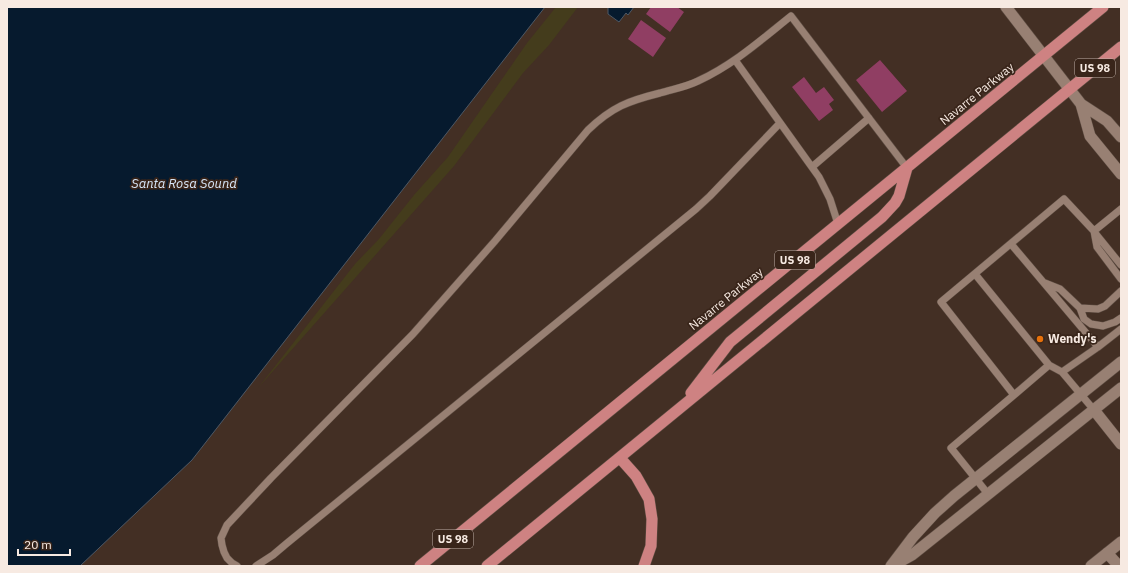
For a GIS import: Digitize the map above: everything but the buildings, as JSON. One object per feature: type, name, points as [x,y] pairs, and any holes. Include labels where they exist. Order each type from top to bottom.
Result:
[{"type":"highway","name":"Navarre Parkway","points":[[420,566],[1103,7]]},
{"type":"highway","name":"US 98","points":[[487,566],[1069,88],[1121,47]]},
{"type":"highway","points":[[680,408],[730,342],[882,217],[895,203],[899,196],[907,168]]},
{"type":"highway","points":[[620,458],[636,476],[649,499],[652,519],[651,546],[644,566]]},
{"type":"street","points":[[1006,7],[1081,104],[1107,121],[1121,137]]},
{"type":"street","points":[[1081,104],[1090,136],[1121,174]]},
{"type":"street","points":[[891,566],[934,513],[1121,362]]},
{"type":"street","points":[[891,566],[912,555],[1121,388]]},
{"type":"street","points":[[1094,410],[1121,444]]},
{"type":"street","points":[[1091,566],[1121,542]]},
{"type":"street","points":[[1107,552],[1119,566]]},
{"type":"lane","points":[[237,566],[227,558],[222,545],[221,538],[227,525],[412,334],[495,242],[588,130],[599,119],[620,105],[641,98],[683,88],[712,75],[735,60],[791,16],[907,168]]},
{"type":"lane","points":[[735,60],[819,177],[830,199],[838,224]]},
{"type":"lane","points":[[812,167],[869,118]]},
{"type":"lane","points":[[256,566],[282,548],[696,209],[780,123]]},
{"type":"lane","points":[[1014,395],[941,302],[1064,199],[1094,231],[1121,265]]},
{"type":"lane","points":[[1094,231],[1121,209]]},
{"type":"lane","points":[[1094,231],[1097,247],[1121,279]]},
{"type":"lane","points":[[1011,244],[1098,347]]},
{"type":"lane","points":[[975,274],[1049,365],[1062,372],[1094,410]]},
{"type":"lane","points":[[1043,282],[1060,289],[1080,308],[1084,319],[1091,324],[1102,326],[1115,322],[1121,318]]},
{"type":"lane","points":[[1080,308],[1098,310],[1105,306],[1121,291]]},
{"type":"lane","points":[[1062,372],[1121,329]]},
{"type":"lane","points":[[988,494],[951,448],[1049,365]]},
{"type":"sand","points":[[556,7],[578,7],[549,45],[523,73],[454,166],[258,388],[355,264],[379,239],[414,195],[448,157],[527,43]]},
{"type":"water","name":"Santa Rosa Sound","points":[[7,7],[545,7],[192,460],[80,566],[7,566]]},
{"type":"water","points":[[608,7],[634,7],[628,15],[626,13],[619,22],[608,14]]},
{"type":"place","name":"Wendy's","points":[[1040,339]]}]
